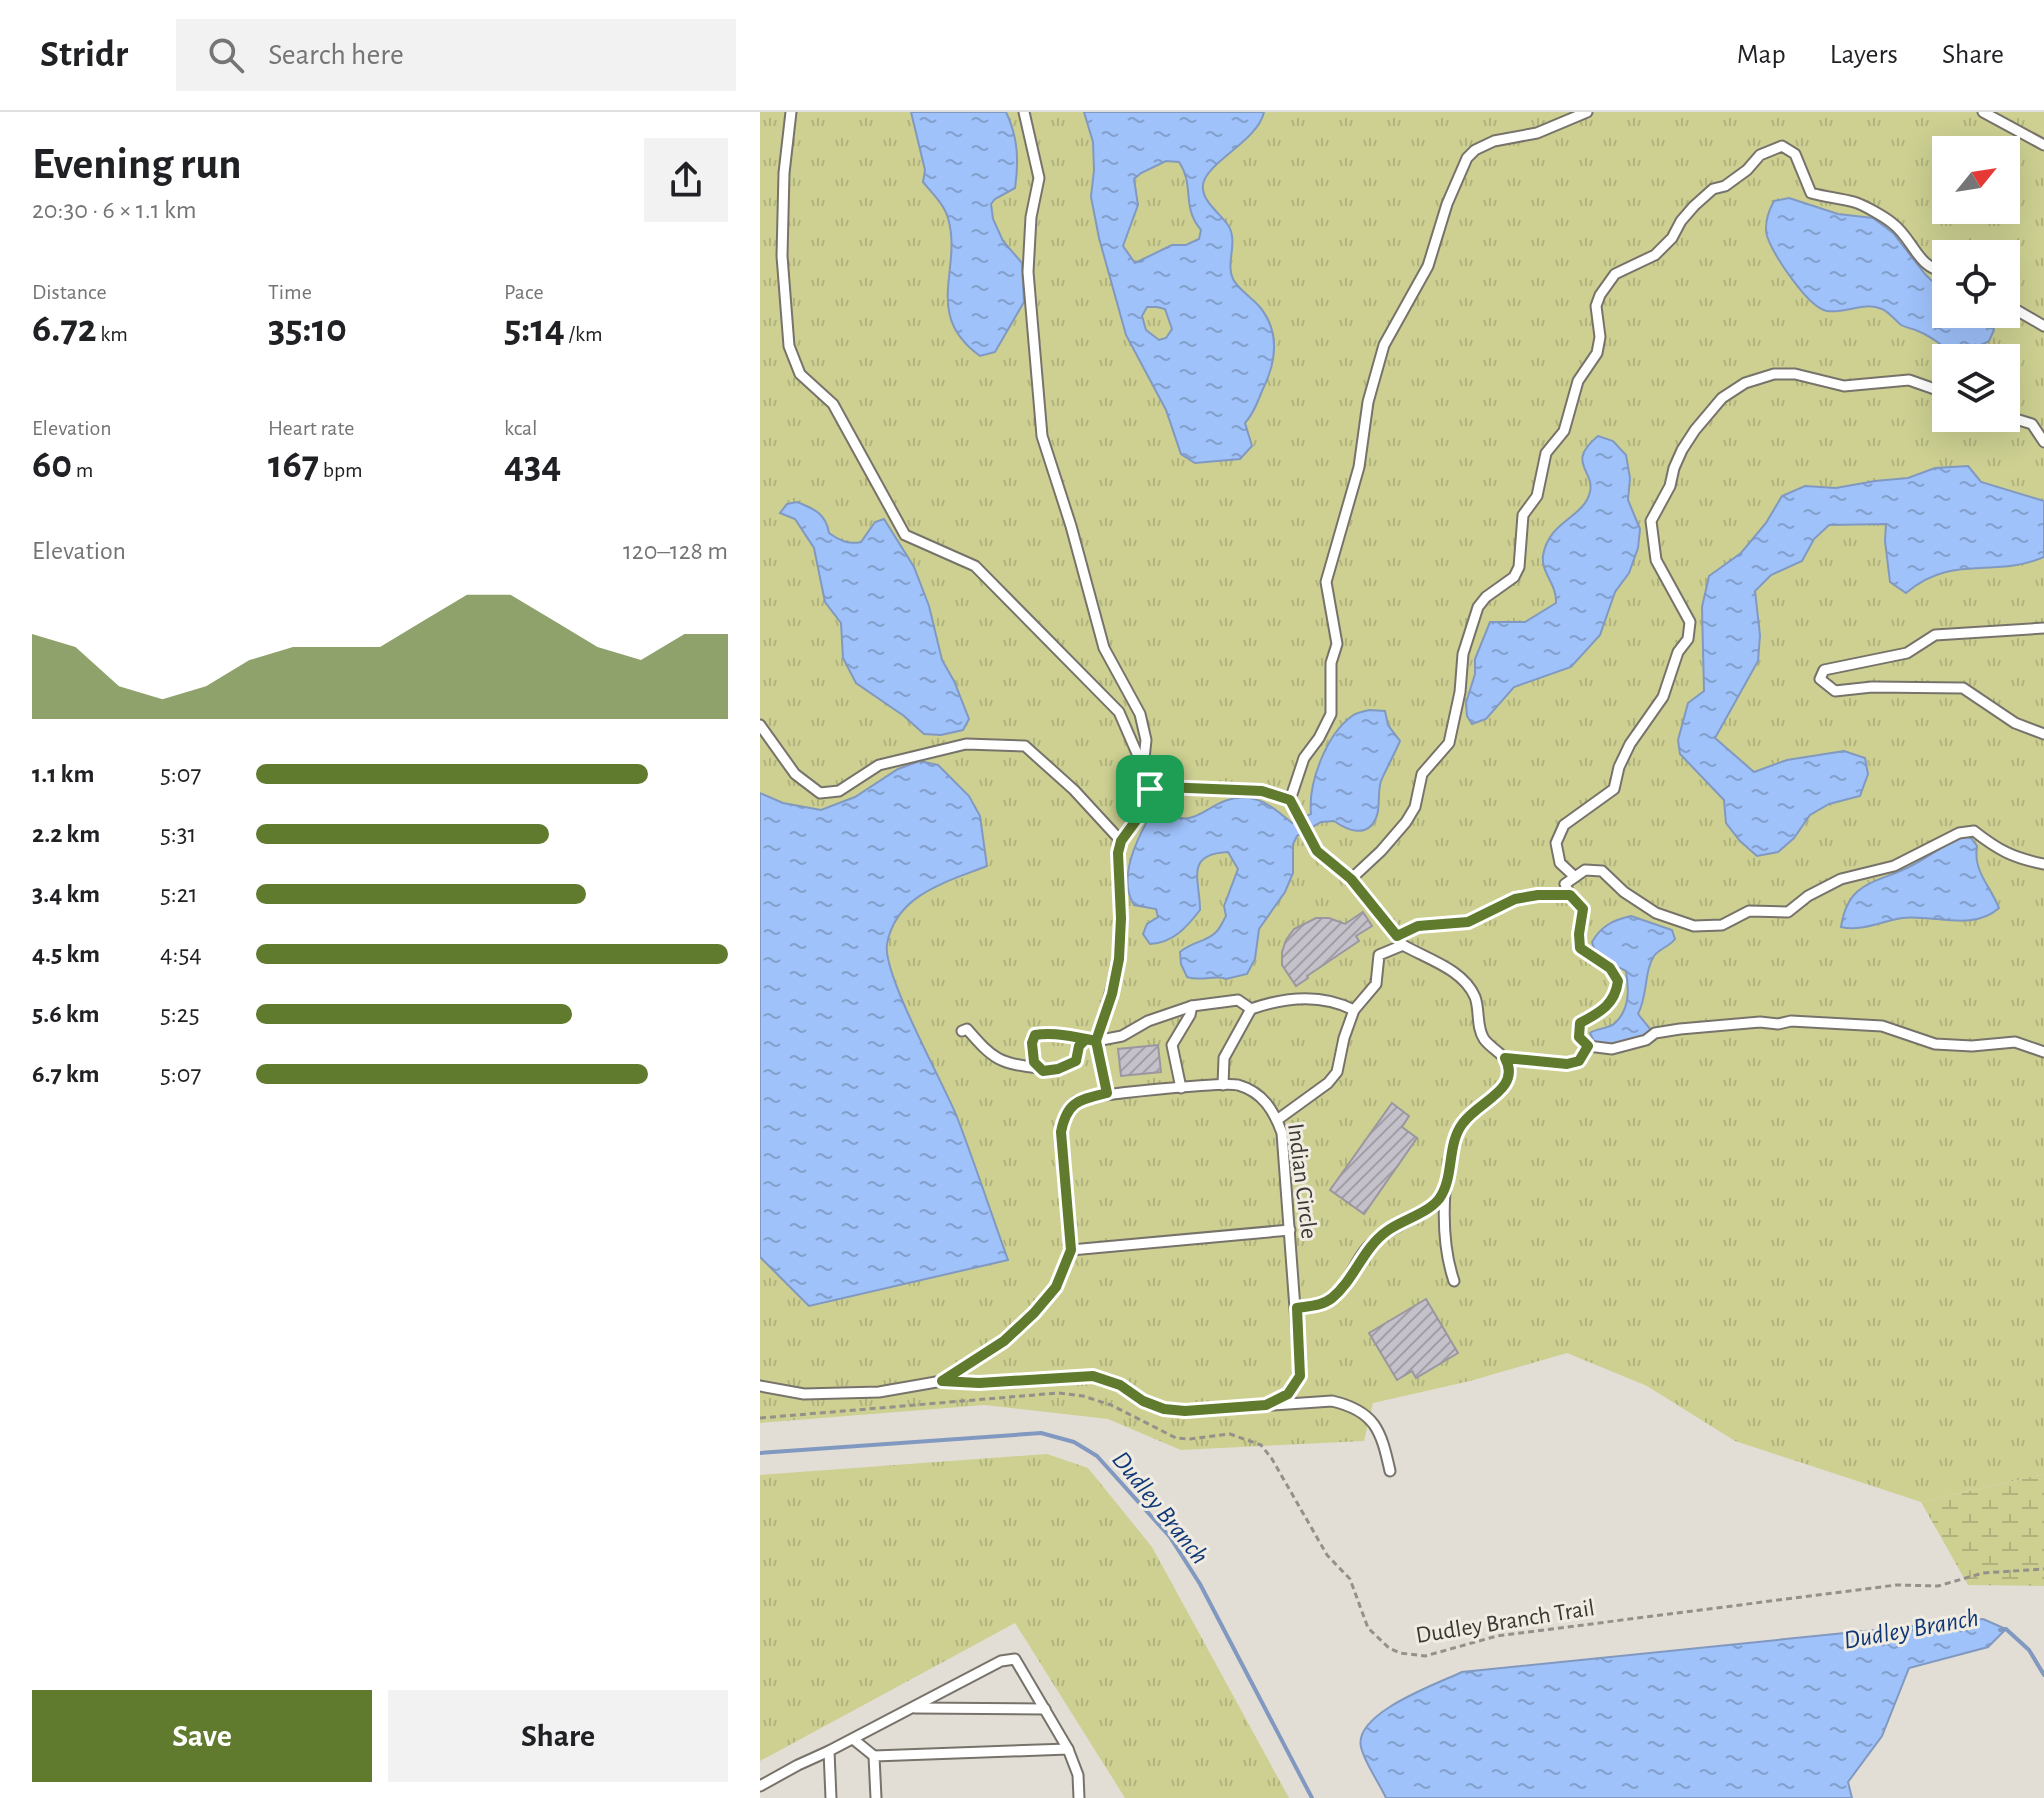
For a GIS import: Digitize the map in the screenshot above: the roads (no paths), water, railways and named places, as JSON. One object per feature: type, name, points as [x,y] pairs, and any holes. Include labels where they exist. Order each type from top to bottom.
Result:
[{"type":"lane","points":[[791,112],[784,173],[782,256],[789,346],[800,374],[833,404],[905,535],[975,566],[1119,712],[1150,789],[1140,815],[1121,841],[1118,853],[1121,918],[1119,959],[1112,994],[1091,1040],[1079,1046],[1076,1061],[1058,1069],[1043,1071],[1034,1062],[1032,1043],[1035,1035],[1045,1033],[1091,1040],[1122,1036],[1148,1021],[1192,1006],[1238,1000],[1251,1009]]},
{"type":"lane","points":[[1024,112],[1039,178],[1031,217],[1028,258],[1042,436],[1071,526],[1104,648],[1140,714],[1146,740],[1143,768]]},
{"type":"lane","points":[[1454,1281],[1448,1264],[1443,1214],[1453,1142],[1459,1126],[1471,1112],[1497,1093],[1509,1079],[1511,1069],[1505,1058],[1483,1038],[1476,999],[1467,985],[1448,968],[1400,941],[1351,879],[1317,851],[1290,800],[1304,758],[1331,714],[1331,663],[1337,644],[1326,582],[1359,467],[1368,402],[1384,345],[1428,266],[1447,204],[1467,158],[1475,150],[1494,141],[1537,133],[1587,112]]},
{"type":"lane","points":[[1983,112],[2044,145]]},
{"type":"lane","points":[[1351,879],[1406,822],[1415,807],[1422,774],[1449,743],[1460,692],[1463,654],[1471,636],[1474,616],[1486,597],[1514,577],[1519,567],[1523,515],[1537,496],[1546,453],[1564,431],[1578,381],[1597,353],[1600,337],[1596,306],[1615,274],[1655,255],[1672,238],[1694,206],[1713,189],[1725,186],[1747,170],[1760,155],[1782,146],[1795,154],[1811,193],[1833,200],[1856,202],[1892,223],[1906,237],[1921,261],[1932,267]]},
{"type":"lane","points":[[2020,312],[2044,326]]},
{"type":"lane","points":[[1575,877],[1560,863],[1556,843],[1564,825],[1614,789],[1619,767],[1630,744],[1663,697],[1678,652],[1688,639],[1690,622],[1656,560],[1651,541],[1651,521],[1695,430],[1722,398],[1745,383],[1774,374],[1795,374],[1844,386],[1909,380],[1932,388]]},
{"type":"lane","points":[[2020,420],[2032,424],[2044,442]]},
{"type":"lane","points":[[2044,628],[1935,635],[1907,653],[1824,670],[1820,679],[1835,691],[1872,687],[1963,688],[2015,723],[2044,734]]},
{"type":"lane","points":[[760,725],[795,774],[820,793],[839,791],[879,765],[966,744],[1025,746],[1074,790],[1121,841]]},
{"type":"lane","points":[[1150,789],[1262,791],[1290,800]]},
{"type":"lane","points":[[2044,864],[2015,858],[1974,831],[1959,833],[1908,861],[1841,879],[1808,896],[1788,912],[1749,911],[1722,925],[1694,926],[1656,913],[1624,892],[1602,871],[1585,870],[1565,884],[1583,909],[1580,948],[1610,968],[1618,981],[1616,997],[1600,1013],[1580,1023],[1579,1037],[1588,1046],[1612,1049],[1646,1040],[1655,1033],[1680,1029],[1791,1021],[1882,1026],[1935,1044],[1972,1046],[2015,1042],[2044,1052]]},
{"type":"lane","points":[[1277,1120],[1328,1083],[1337,1072],[1354,1010],[1376,984],[1379,955],[1418,926],[1468,922],[1515,899],[1570,895]]},
{"type":"lane","points":[[1223,1085],[1224,1058],[1251,1009],[1276,1000],[1323,998],[1338,1001],[1354,1010]]},
{"type":"lane","points":[[1181,1088],[1172,1045],[1192,1006]]},
{"type":"lane","points":[[962,1031],[967,1029],[987,1052],[1008,1065],[1041,1068]]},
{"type":"lane","points":[[1091,1040],[1107,1093]]},
{"type":"lane","points":[[1505,1058],[1567,1064],[1579,1061],[1588,1046]]},
{"type":"lane","name":"Indian Circle","points":[[942,1381],[1004,1341],[1056,1287],[1071,1250],[1061,1132],[1064,1114],[1077,1101],[1107,1093],[1236,1085],[1257,1094],[1273,1109],[1282,1133],[1300,1376],[1288,1394],[1266,1405]]},
{"type":"lane","points":[[1297,1308],[1324,1303],[1334,1296],[1366,1249],[1387,1231],[1437,1202],[1446,1187]]},
{"type":"lane","points":[[1071,1250],[1290,1230]]},
{"type":"lane","points":[[760,1386],[819,1394],[879,1392],[942,1381],[979,1383],[1093,1376],[1120,1385],[1143,1401],[1164,1409],[1185,1411],[1332,1401],[1355,1406],[1372,1419],[1384,1443],[1390,1471]]},
{"type":"lane","points":[[760,1786],[1001,1661],[1015,1659],[1068,1749],[1078,1775],[1079,1798]]},
{"type":"lane","points":[[912,1708],[1045,1709]]},
{"type":"lane","points":[[853,1739],[874,1756],[1068,1749]]},
{"type":"lane","points":[[829,1751],[831,1798]]},
{"type":"lane","points":[[874,1756],[876,1798]]},
{"type":"water","points":[[911,112],[1006,112],[1010,121],[1016,149],[1015,188],[991,204],[993,219],[1003,241],[1022,263],[1024,302],[995,352],[980,356],[963,340],[953,324],[948,307],[951,237],[948,218],[941,203],[923,182],[925,170]]},
{"type":"water","points":[[1084,112],[1264,112],[1252,133],[1213,168],[1203,185],[1208,202],[1225,220],[1231,232],[1230,266],[1233,279],[1266,316],[1273,337],[1271,370],[1245,423],[1252,446],[1240,459],[1195,463],[1181,454],[1166,410],[1126,335],[1091,197],[1093,142]],"holes":[[[1166,161],[1179,162],[1184,171],[1191,213],[1201,230],[1199,239],[1186,245],[1172,245],[1135,263],[1123,246],[1138,205],[1134,179]],[[1147,307],[1165,309],[1172,329],[1166,338],[1159,340],[1146,330],[1142,316]]]},
{"type":"water","points":[[1789,198],[1838,214],[1873,218],[1893,233],[1932,281],[1932,328],[1994,328],[1989,341],[1983,344],[1940,344],[1901,325],[1882,309],[1868,306],[1827,311],[1819,308],[1792,279],[1767,236],[1767,218],[1774,201]]},
{"type":"water","points":[[1598,436],[1613,441],[1626,455],[1630,478],[1628,500],[1640,529],[1638,548],[1629,573],[1615,592],[1600,635],[1571,667],[1514,687],[1486,719],[1472,724],[1467,716],[1466,703],[1475,674],[1475,659],[1490,622],[1525,622],[1556,603],[1544,568],[1546,544],[1558,527],[1586,501],[1590,484],[1582,460],[1588,445]]},
{"type":"water","points":[[1968,466],[1981,482],[2044,501],[2044,557],[2008,566],[1940,574],[1906,593],[1890,582],[1886,524],[1829,525],[1814,539],[1802,561],[1771,575],[1755,591],[1760,635],[1758,661],[1715,738],[1754,772],[1787,760],[1844,751],[1865,758],[1868,774],[1860,796],[1829,804],[1810,815],[1794,838],[1778,852],[1757,856],[1726,823],[1724,800],[1680,754],[1678,740],[1688,703],[1704,691],[1702,607],[1709,576],[1741,553],[1766,523],[1782,496],[1805,486],[1836,488],[1908,478],[1935,468]]},
{"type":"water","points":[[797,502],[819,513],[829,533],[848,542],[861,542],[875,522],[884,519],[914,567],[929,606],[942,660],[969,719],[963,730],[941,735],[924,734],[856,683],[843,658],[841,623],[825,602],[814,548],[795,519],[780,513],[787,504]]},
{"type":"water","points":[[1370,710],[1385,711],[1388,725],[1400,741],[1381,781],[1377,814],[1372,825],[1356,831],[1334,821],[1321,822],[1297,836],[1293,844],[1293,873],[1285,892],[1259,929],[1255,959],[1247,974],[1226,979],[1187,977],[1180,952],[1218,929],[1226,916],[1224,906],[1238,869],[1228,852],[1205,858],[1200,863],[1197,879],[1200,910],[1185,928],[1172,937],[1150,944],[1143,934],[1147,924],[1158,917],[1156,909],[1134,905],[1129,894],[1128,871],[1135,846],[1152,813],[1163,809],[1175,816],[1195,817],[1223,802],[1249,798],[1267,804],[1292,823],[1311,814],[1316,774],[1334,735],[1352,716]]},
{"type":"water","points":[[920,761],[938,765],[969,796],[980,816],[987,866],[925,892],[912,902],[892,927],[887,944],[888,959],[903,1003],[957,1117],[1008,1260],[809,1306],[760,1257],[760,793],[783,803],[821,810],[855,797],[898,769]]},
{"type":"water","points":[[1961,836],[1971,838],[1977,846],[1977,863],[1999,908],[1988,915],[1965,921],[1914,917],[1864,927],[1841,927],[1844,912],[1856,893]]},
{"type":"water","points":[[1631,916],[1672,930],[1675,939],[1656,953],[1649,969],[1638,1014],[1651,1030],[1649,1040],[1629,1050],[1595,1043],[1590,1033],[1615,1023],[1626,1005],[1628,992],[1626,971],[1601,957],[1592,942],[1608,924]]},
{"type":"water","points":[[1983,1619],[2006,1629],[1988,1647],[1909,1668],[1882,1736],[1848,1782],[1852,1798],[1386,1798],[1361,1747],[1362,1734],[1383,1711],[1462,1672]]},
{"type":"waterway","name":"Dudley Branch","points":[[760,1453],[1041,1433],[1074,1442],[1097,1456],[1170,1537],[1200,1584],[1312,1798]]},
{"type":"waterway","name":"Dudley Branch","points":[[2000,1630],[2006,1629],[2029,1650],[2044,1675]]}]
